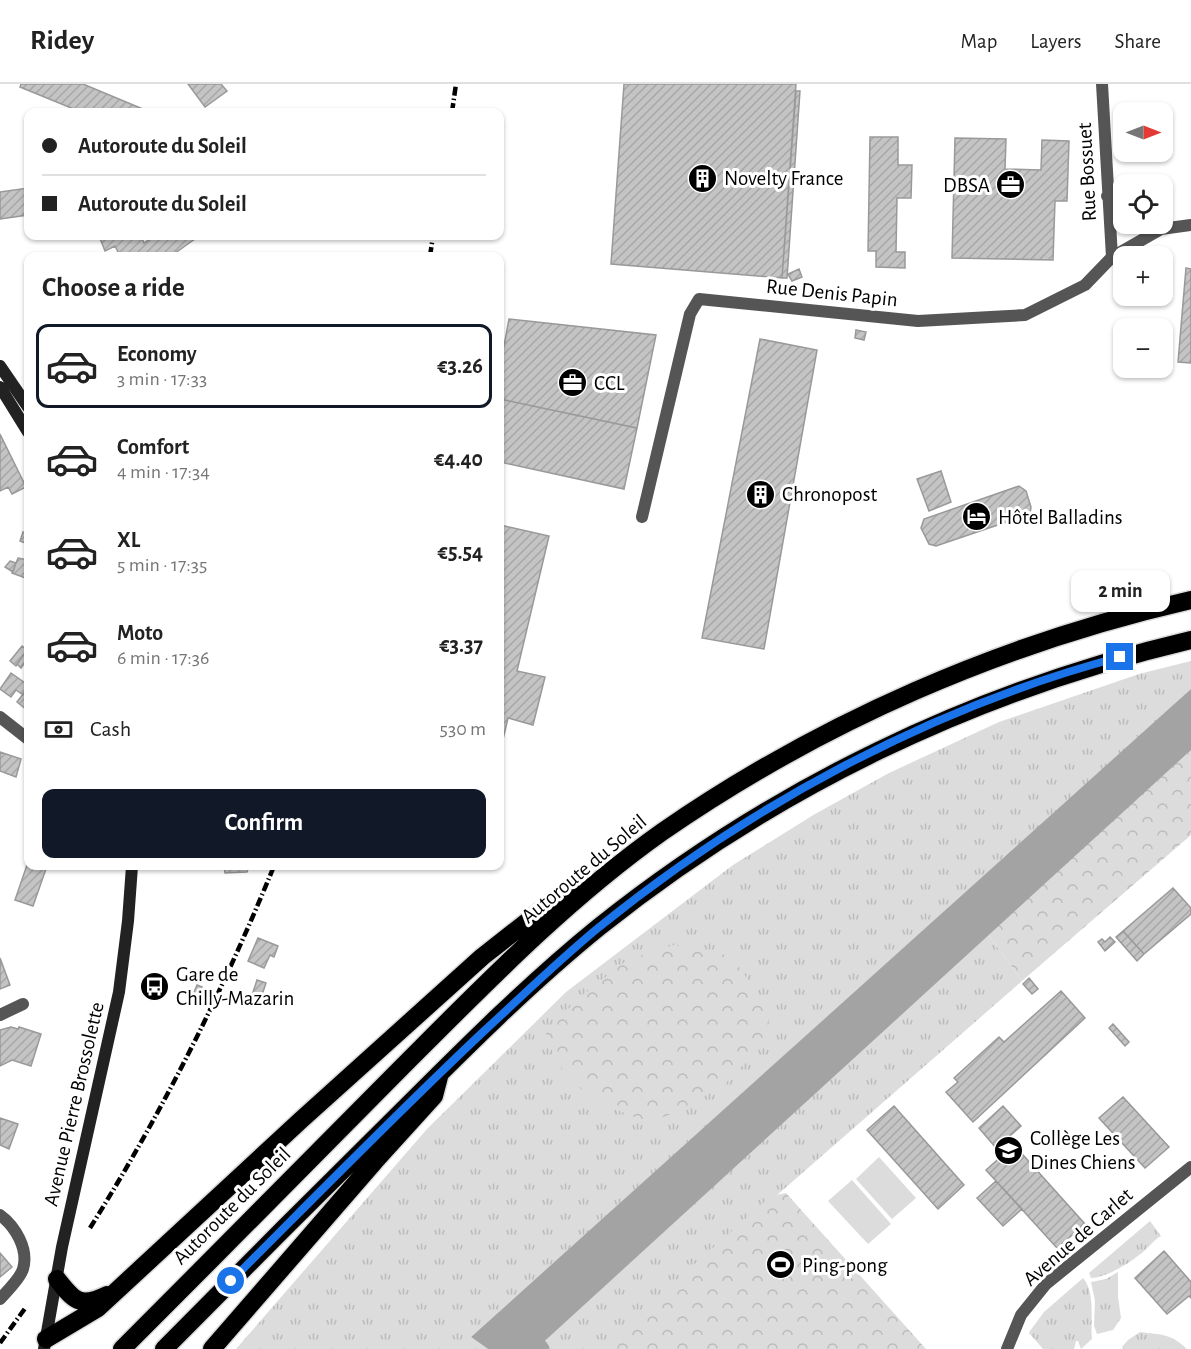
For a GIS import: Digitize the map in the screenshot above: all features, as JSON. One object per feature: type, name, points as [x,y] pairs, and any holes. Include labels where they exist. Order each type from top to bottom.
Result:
[{"type":"highway","name":"Autoroute du Soleil","points":[[122,1349],[498,971],[584,893],[660,834],[713,799],[806,744],[883,705],[970,668],[1038,643],[1191,600]]},
{"type":"highway","points":[[164,1349],[440,1073],[597,928],[661,880],[755,817],[848,765],[976,706],[1102,662],[1191,640]]},
{"type":"highway","points":[[45,1344],[98,1308],[351,1073],[482,957],[561,895],[584,893]]},
{"type":"highway","points":[[212,1349],[434,1096],[440,1073]]},
{"type":"highway","points":[[57,1279],[69,1295],[82,1302],[92,1302],[114,1292]]},
{"type":"main road","points":[[0,366],[24,401]]},
{"type":"main road","points":[[0,387],[24,426]]},
{"type":"main road","name":"Avenue Pierre Brossolette","points":[[45,1344],[73,1198],[119,992],[129,921],[132,870]]},
{"type":"street","name":"Rue Bossuet","points":[[1102,84],[1112,257]]},
{"type":"street","points":[[1107,196],[1113,201]]},
{"type":"street","name":"Rue Denis Papin","points":[[1173,227],[1191,225]]},
{"type":"street","name":"Rue Denis Papin","points":[[642,517],[690,314],[699,299],[918,321],[1025,315],[1085,285],[1112,257],[1152,234]]},
{"type":"street","points":[[0,717],[24,736]]},
{"type":"street","points":[[0,1015],[24,1004]]},
{"type":"street","name":"Avenue de Carlet","points":[[1007,1349],[1021,1315],[1046,1284],[1191,1167]]},
{"type":"street","points":[[0,1215],[15,1229],[24,1260],[23,1270],[0,1299]]},
{"type":"green space","points":[[1191,661],[1191,689],[1168,711],[471,1337],[488,1349],[236,1349],[427,1129],[566,992],[733,865],[815,814],[889,773],[999,722],[1139,674]]},
{"type":"green space","points":[[1191,750],[1191,835],[1022,981],[988,934]]},
{"type":"green space","points":[[988,934],[1022,981],[601,1349],[532,1349],[547,1339]]},
{"type":"green space","points":[[674,945],[731,956],[756,991],[769,1023],[759,1048],[724,1085],[678,1111],[649,1123],[597,1100],[571,1080],[552,1050],[545,1030],[584,994],[627,960]]},
{"type":"green space","points":[[879,1157],[916,1198],[892,1219],[856,1179]]},
{"type":"green space","points":[[852,1180],[891,1224],[868,1244],[828,1201]]},
{"type":"green space","points":[[786,1193],[926,1349],[599,1349],[771,1196]]},
{"type":"green space","points":[[1150,1221],[1161,1236],[1123,1266],[1103,1276],[1091,1278],[1089,1273]]},
{"type":"green space","points":[[1118,1272],[1121,1318],[1113,1330],[1097,1334],[1094,1326],[1095,1301],[1091,1282],[1106,1279]]},
{"type":"green space","points":[[1083,1278],[1090,1291],[1092,1339],[1081,1349],[1076,1341],[1074,1349],[1043,1349],[1029,1333],[1030,1331],[1044,1312]]},
{"type":"green space","points":[[1140,1332],[1170,1337],[1187,1349],[1123,1349],[1122,1347],[1128,1340]]},
{"type":"shaded area","points":[[1191,689],[1191,750],[547,1339],[533,1349],[488,1349],[471,1337]]},
{"type":"building","points":[[21,84],[83,84],[140,108],[71,108],[20,87]]},
{"type":"building","points":[[188,84],[221,84],[227,91],[205,107]]},
{"type":"building","name":"Novelty France","points":[[624,84],[796,84],[782,278],[611,264]]},
{"type":"building","points":[[796,91],[800,91],[787,278],[782,278]]},
{"type":"building","points":[[870,137],[898,137],[898,165],[912,165],[911,198],[897,198],[896,252],[905,252],[905,268],[876,267],[876,251],[868,251]]},
{"type":"building","name":"DBSA","points":[[955,138],[1006,139],[1005,169],[1041,170],[1042,140],[1069,141],[1067,201],[1055,201],[1053,260],[952,258]]},
{"type":"building","points":[[24,189],[24,216],[0,219],[0,192]]},
{"type":"building","points":[[101,240],[143,240],[144,243],[148,240],[193,240],[177,252],[118,252],[115,246],[105,251]]},
{"type":"building","points":[[1186,268],[1191,269],[1191,363],[1178,362]]},
{"type":"building","points":[[799,269],[802,277],[792,281],[788,274]]},
{"type":"building","name":"CCL","points":[[509,319],[656,335],[637,428],[504,400],[504,346]]},
{"type":"building","points":[[856,330],[866,332],[864,340],[855,338]]},
{"type":"building","name":"Chronopost","points":[[760,339],[817,350],[764,649],[702,638]]},
{"type":"building","points":[[504,400],[637,428],[624,489],[504,463]]},
{"type":"building","points":[[0,434],[24,483],[24,488],[12,494],[8,487],[0,491]]},
{"type":"building","points":[[941,471],[951,502],[929,511],[917,479]]},
{"type":"building","name":"Hôtel Balladins","points":[[1019,486],[1026,491],[1031,507],[1030,514],[936,546],[929,544],[921,528],[924,519]]},
{"type":"building","points":[[504,526],[549,536],[517,671],[545,677],[533,725],[508,718],[504,735]]},
{"type":"building","points":[[23,532],[24,542],[20,541]]},
{"type":"building","points":[[18,558],[24,559],[24,578],[12,573]]},
{"type":"building","points":[[10,561],[16,563],[13,572],[5,567]]},
{"type":"building","points":[[22,646],[24,648],[24,654],[16,666],[10,661]]},
{"type":"building","points":[[24,654],[24,664],[21,668],[17,664]]},
{"type":"building","points":[[11,673],[24,682],[23,695],[16,690],[11,697],[0,689]]},
{"type":"building","points":[[24,693],[24,708],[17,702]]},
{"type":"building","points":[[0,752],[21,759],[16,777],[0,771]]},
{"type":"building","points":[[25,870],[46,870],[33,906],[15,900]]},
{"type":"building","points":[[225,870],[248,870],[247,872],[225,873]]},
{"type":"building","points":[[1173,888],[1191,908],[1191,914],[1144,954],[1123,931]]},
{"type":"building","points":[[1123,931],[1144,954],[1137,961],[1116,937]]},
{"type":"building","points":[[1110,937],[1115,942],[1105,951],[1098,942],[1102,939],[1105,942]]},
{"type":"building","points":[[258,938],[278,946],[274,957],[270,955],[264,968],[248,961]]},
{"type":"building","points":[[0,958],[10,985],[0,989]]},
{"type":"building","points":[[1029,978],[1038,989],[1032,994],[1023,984]]},
{"type":"building","points":[[257,980],[266,983],[261,998],[252,995]]},
{"type":"building","points":[[197,985],[202,987],[196,999],[192,997]]},
{"type":"building","points":[[1061,991],[1085,1018],[973,1122],[946,1092],[958,1082],[954,1078],[999,1037],[1004,1042]]},
{"type":"building","points":[[1113,1024],[1129,1042],[1125,1046],[1109,1028]]},
{"type":"building","points":[[11,1027],[18,1029],[19,1027],[41,1034],[31,1066],[12,1060],[0,1066],[0,1030]]},
{"type":"building","points":[[1123,1097],[1169,1147],[1145,1168],[1099,1118]]},
{"type":"building","points":[[894,1106],[964,1185],[938,1209],[867,1130]]},
{"type":"building","points":[[1003,1106],[1021,1126],[996,1148],[979,1128]]},
{"type":"building","points":[[0,1118],[18,1124],[9,1149],[0,1145]]},
{"type":"building","points":[[1014,1145],[1085,1224],[1057,1248],[986,1170]]},
{"type":"building","points":[[996,1181],[1022,1209],[1003,1226],[977,1198]]},
{"type":"building","points":[[1164,1251],[1191,1282],[1191,1298],[1189,1296],[1167,1314],[1135,1278]]},
{"type":"building","points":[[0,1253],[12,1267],[0,1277]]},
{"type":"waterway","points":[[539,1345],[542,1349]]},
{"type":"railway","points":[[453,108],[456,84]]},
{"type":"railway","points":[[431,252],[432,240]]},
{"type":"railway","points":[[90,1228],[142,1140],[190,1051],[234,959],[272,870]]},
{"type":"railway","points":[[0,1343],[26,1307]]},
{"type":"place","name":"Novelty France","points":[[703,178]]},
{"type":"place","name":"DBSA","points":[[1011,185]]},
{"type":"place","name":"CCL","points":[[573,383]]},
{"type":"place","name":"Chronopost","points":[[761,494]]},
{"type":"place","name":"Hôtel Balladins","points":[[977,517]]},
{"type":"place","name":"Gare de Chilly-Mazarin","points":[[155,986]]},
{"type":"place","name":"Collège Les Dines Chiens","points":[[1009,1150]]},
{"type":"place","name":"Ping-pong","points":[[781,1265]]},
{"type":"route","points":[[231,1281],[440,1073],[546,973],[597,928],[704,850],[798,792],[901,739],[976,706],[1032,685],[1120,657]]}]
